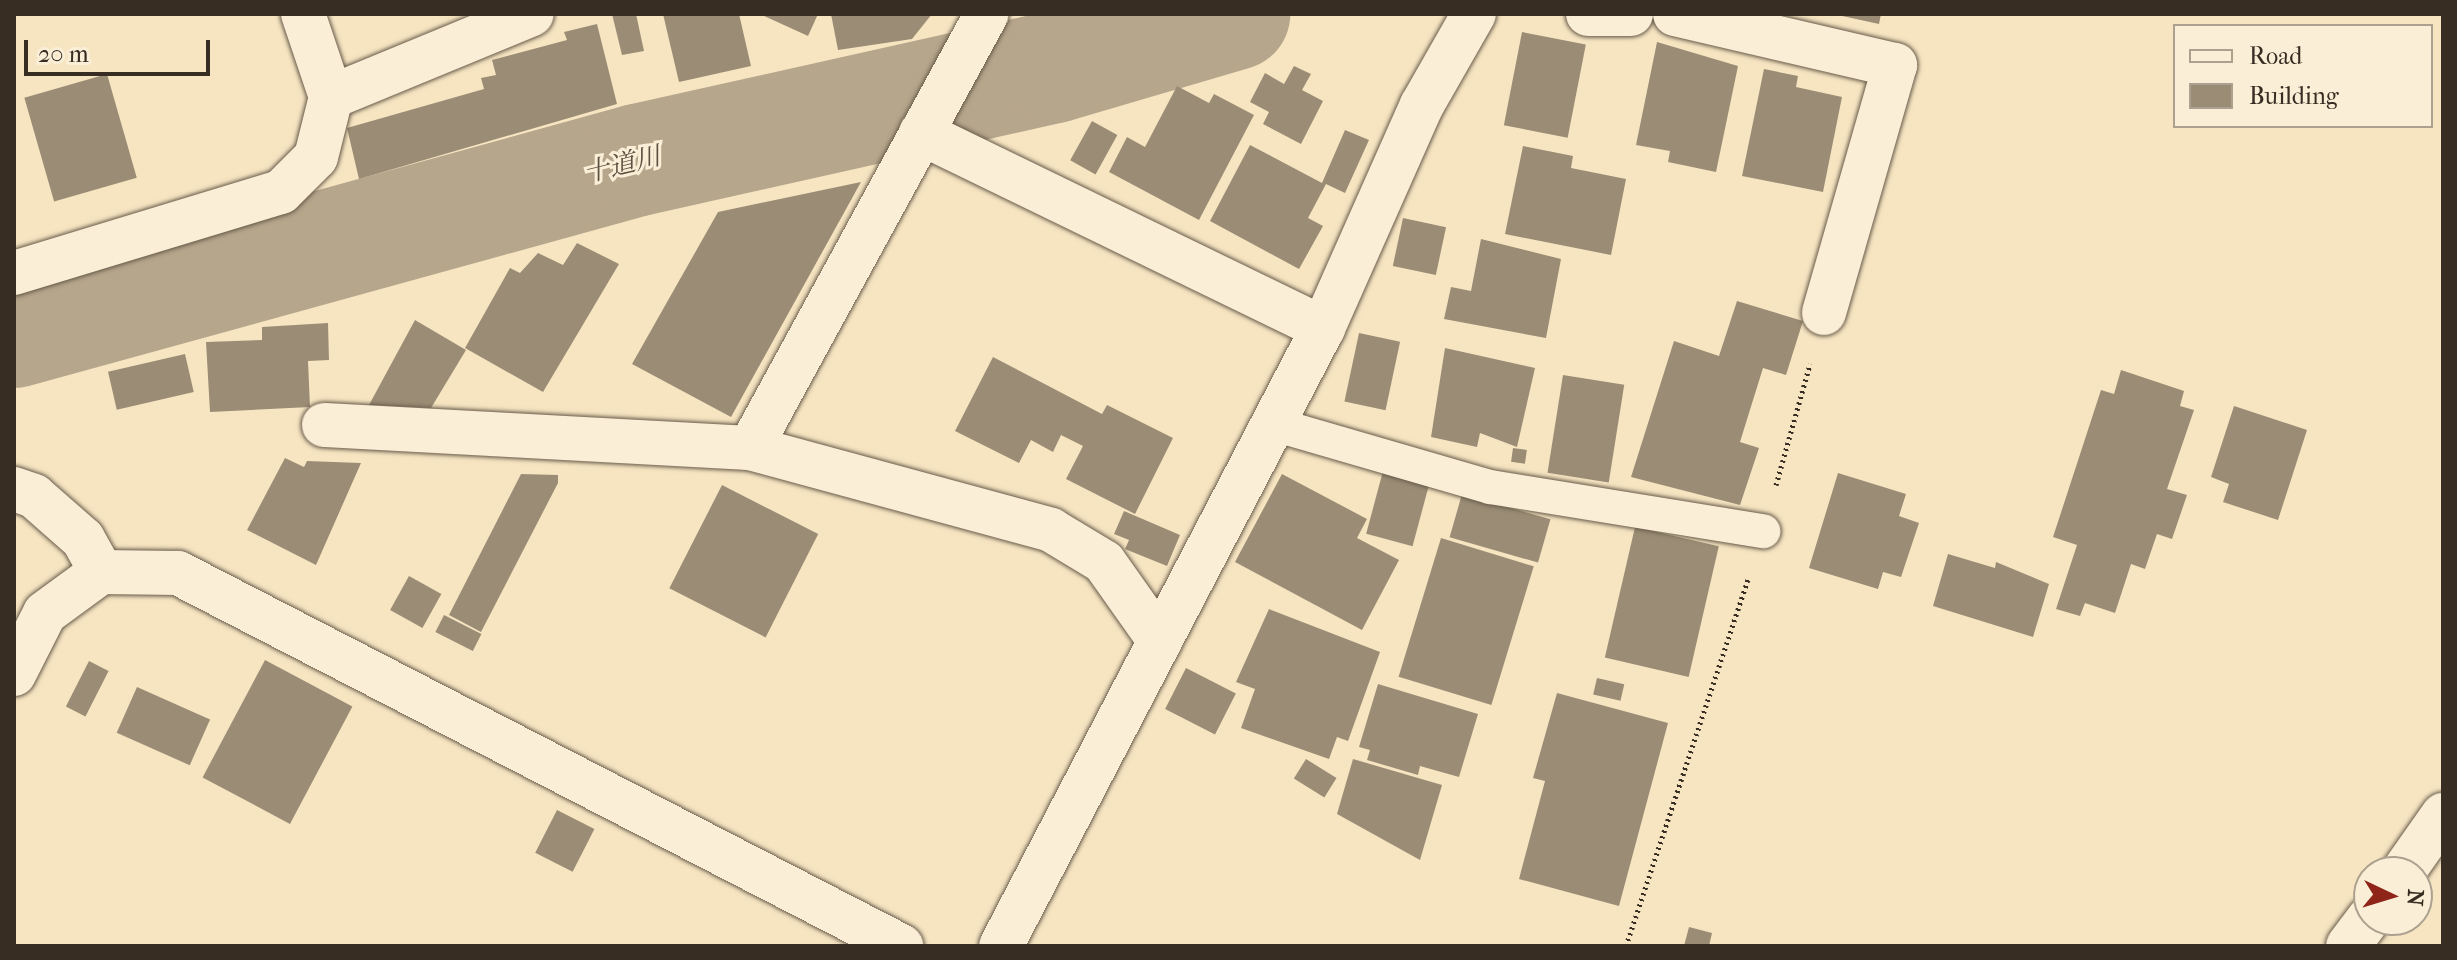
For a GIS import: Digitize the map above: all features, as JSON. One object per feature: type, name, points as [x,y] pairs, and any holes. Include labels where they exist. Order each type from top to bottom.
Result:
[{"type":"street","points":[[14,273],[281,192],[316,157],[331,97],[303,14]]},
{"type":"street","points":[[331,97],[532,14]]},
{"type":"street","points":[[1001,946],[1323,328],[1422,105],[1474,14]]},
{"type":"street","points":[[1588,14],[1631,14]]},
{"type":"street","points":[[1675,14],[1895,65],[1824,313]]},
{"type":"street","points":[[750,448],[978,29]]},
{"type":"street","points":[[921,133],[1323,328]]},
{"type":"street","points":[[324,425],[750,448],[1051,530],[1104,562],[1160,641]]},
{"type":"street","points":[[14,489],[34,496],[83,539],[101,572]]},
{"type":"street","points":[[14,674],[45,613],[101,572],[178,573],[901,946]]},
{"type":"street","points":[[2414,856],[2443,815]]},
{"type":"lane","points":[[1273,424],[1490,487],[1763,531]]},
{"type":"path","points":[[1626,946],[1763,531],[1824,313]]},
{"type":"building","points":[[612,14],[636,14],[644,51],[622,55]]},
{"type":"building","points":[[663,14],[739,14],[751,66],[679,82]]},
{"type":"building","points":[[760,14],[818,14],[808,36]]},
{"type":"building","points":[[831,14],[932,14],[912,39],[838,50]]},
{"type":"building","points":[[1833,14],[1881,14],[1879,24]]},
{"type":"building","points":[[597,24],[617,104],[359,179],[347,128],[484,89],[481,78],[496,75],[492,60],[567,40],[564,32]]},
{"type":"building","points":[[1522,32],[1586,44],[1568,138],[1504,125]]},
{"type":"building","points":[[1657,42],[1738,66],[1716,172],[1668,162],[1670,151],[1636,145]]},
{"type":"building","points":[[1294,66],[1311,74],[1302,90],[1323,101],[1301,144],[1263,124],[1269,112],[1250,102],[1265,73],[1284,84]]},
{"type":"building","points":[[1764,69],[1798,76],[1796,87],[1842,97],[1823,192],[1742,176]]},
{"type":"building","points":[[107,74],[137,178],[54,202],[24,98]]},
{"type":"building","points":[[1177,86],[1209,103],[1214,94],[1254,115],[1199,220],[1109,172],[1127,137],[1145,147]]},
{"type":"building","points":[[1092,121],[1117,135],[1096,174],[1070,160]]},
{"type":"building","points":[[1345,130],[1369,140],[1345,193],[1326,184],[1308,218],[1323,226],[1299,269],[1210,221],[1250,145],[1322,183]]},
{"type":"building","points":[[1523,146],[1573,156],[1571,168],[1626,179],[1611,255],[1505,234]]},
{"type":"building","points":[[861,182],[731,417],[632,364],[718,212]]},
{"type":"building","points":[[1403,218],[1446,227],[1436,275],[1393,266]]},
{"type":"building","points":[[1481,239],[1561,259],[1546,338],[1444,319],[1451,287],[1471,291]]},
{"type":"building","points":[[577,243],[619,264],[543,392],[465,348],[510,268],[520,273],[538,253],[563,265]]},
{"type":"building","points":[[1737,301],[1803,321],[1786,375],[1763,368],[1740,442],[1759,448],[1740,505],[1631,477],[1674,341],[1719,356]]},
{"type":"building","points":[[415,320],[466,350],[431,408],[369,405]]},
{"type":"building","points":[[328,323],[329,360],[308,361],[310,407],[210,412],[206,342],[262,340],[262,327]]},
{"type":"building","points":[[1359,333],[1400,342],[1386,410],[1344,401]]},
{"type":"building","points":[[1445,348],[1535,368],[1517,447],[1480,433],[1477,447],[1431,437]]},
{"type":"building","points":[[185,354],[194,392],[117,410],[108,372]]},
{"type":"building","points":[[993,357],[1102,414],[1107,405],[1173,438],[1135,514],[1066,479],[1083,446],[1061,435],[1053,452],[1031,440],[1019,463],[955,431]]},
{"type":"building","points":[[2121,370],[2184,391],[2180,406],[2194,410],[2167,489],[2187,495],[2172,539],[2157,534],[2145,569],[2131,564],[2115,613],[2085,603],[2080,616],[2056,609],[2077,545],[2053,537],[2101,390],[2114,394]]},
{"type":"building","points":[[1563,375],[1624,385],[1609,482],[1548,473]]},
{"type":"building","points":[[2234,406],[2307,430],[2278,520],[2223,502],[2229,484],[2211,477]]},
{"type":"building","points":[[1513,448],[1527,450],[1525,464],[1511,462]]},
{"type":"building","points":[[285,458],[304,467],[307,461],[361,463],[316,565],[247,530]]},
{"type":"building","points":[[1383,471],[1429,483],[1413,546],[1366,534]]},
{"type":"building","points":[[1838,473],[1906,494],[1899,516],[1919,523],[1901,577],[1883,572],[1878,589],[1809,568]]},
{"type":"building","points":[[521,474],[558,475],[558,483],[481,632],[449,615]]},
{"type":"building","points":[[1282,474],[1367,519],[1357,538],[1399,560],[1362,630],[1235,562]]},
{"type":"building","points":[[722,485],[818,534],[766,637],[669,588]]},
{"type":"building","points":[[1462,494],[1550,519],[1538,563],[1450,537]]},
{"type":"building","points":[[1124,511],[1180,535],[1167,566],[1125,549],[1129,540],[1114,534]]},
{"type":"building","points":[[1635,527],[1719,546],[1689,677],[1605,658]]},
{"type":"building","points":[[1441,538],[1534,566],[1491,705],[1399,677]]},
{"type":"building","points":[[1948,554],[1995,568],[1996,562],[2049,584],[2033,637],[1933,606]]},
{"type":"building","points":[[409,576],[441,594],[422,628],[390,610]]},
{"type":"building","points":[[1269,609],[1380,652],[1348,741],[1337,737],[1329,759],[1241,728],[1255,689],[1236,682]]},
{"type":"building","points":[[444,615],[481,634],[473,651],[435,632]]},
{"type":"building","points":[[265,660],[352,706],[290,824],[203,777]]},
{"type":"building","points":[[89,661],[109,671],[85,716],[66,706]]},
{"type":"building","points":[[1186,668],[1236,693],[1215,734],[1165,709]]},
{"type":"building","points":[[1597,678],[1624,684],[1620,701],[1593,695]]},
{"type":"building","points":[[1378,684],[1478,714],[1459,777],[1420,766],[1418,775],[1367,760],[1370,750],[1359,747]]},
{"type":"building","points":[[137,687],[210,720],[190,765],[117,733]]},
{"type":"building","points":[[1557,693],[1668,723],[1619,906],[1519,879],[1545,781],[1533,778]]},
{"type":"building","points":[[1306,759],[1337,778],[1324,798],[1294,779]]},
{"type":"building","points":[[1353,759],[1442,785],[1420,860],[1337,814]]},
{"type":"building","points":[[557,810],[594,829],[573,872],[535,853]]},
{"type":"building","points":[[1689,927],[1712,933],[1709,946],[1684,946]]},
{"type":"waterway","name":"十道川","points":[[14,332],[638,160],[1054,67],[1234,14]]}]
